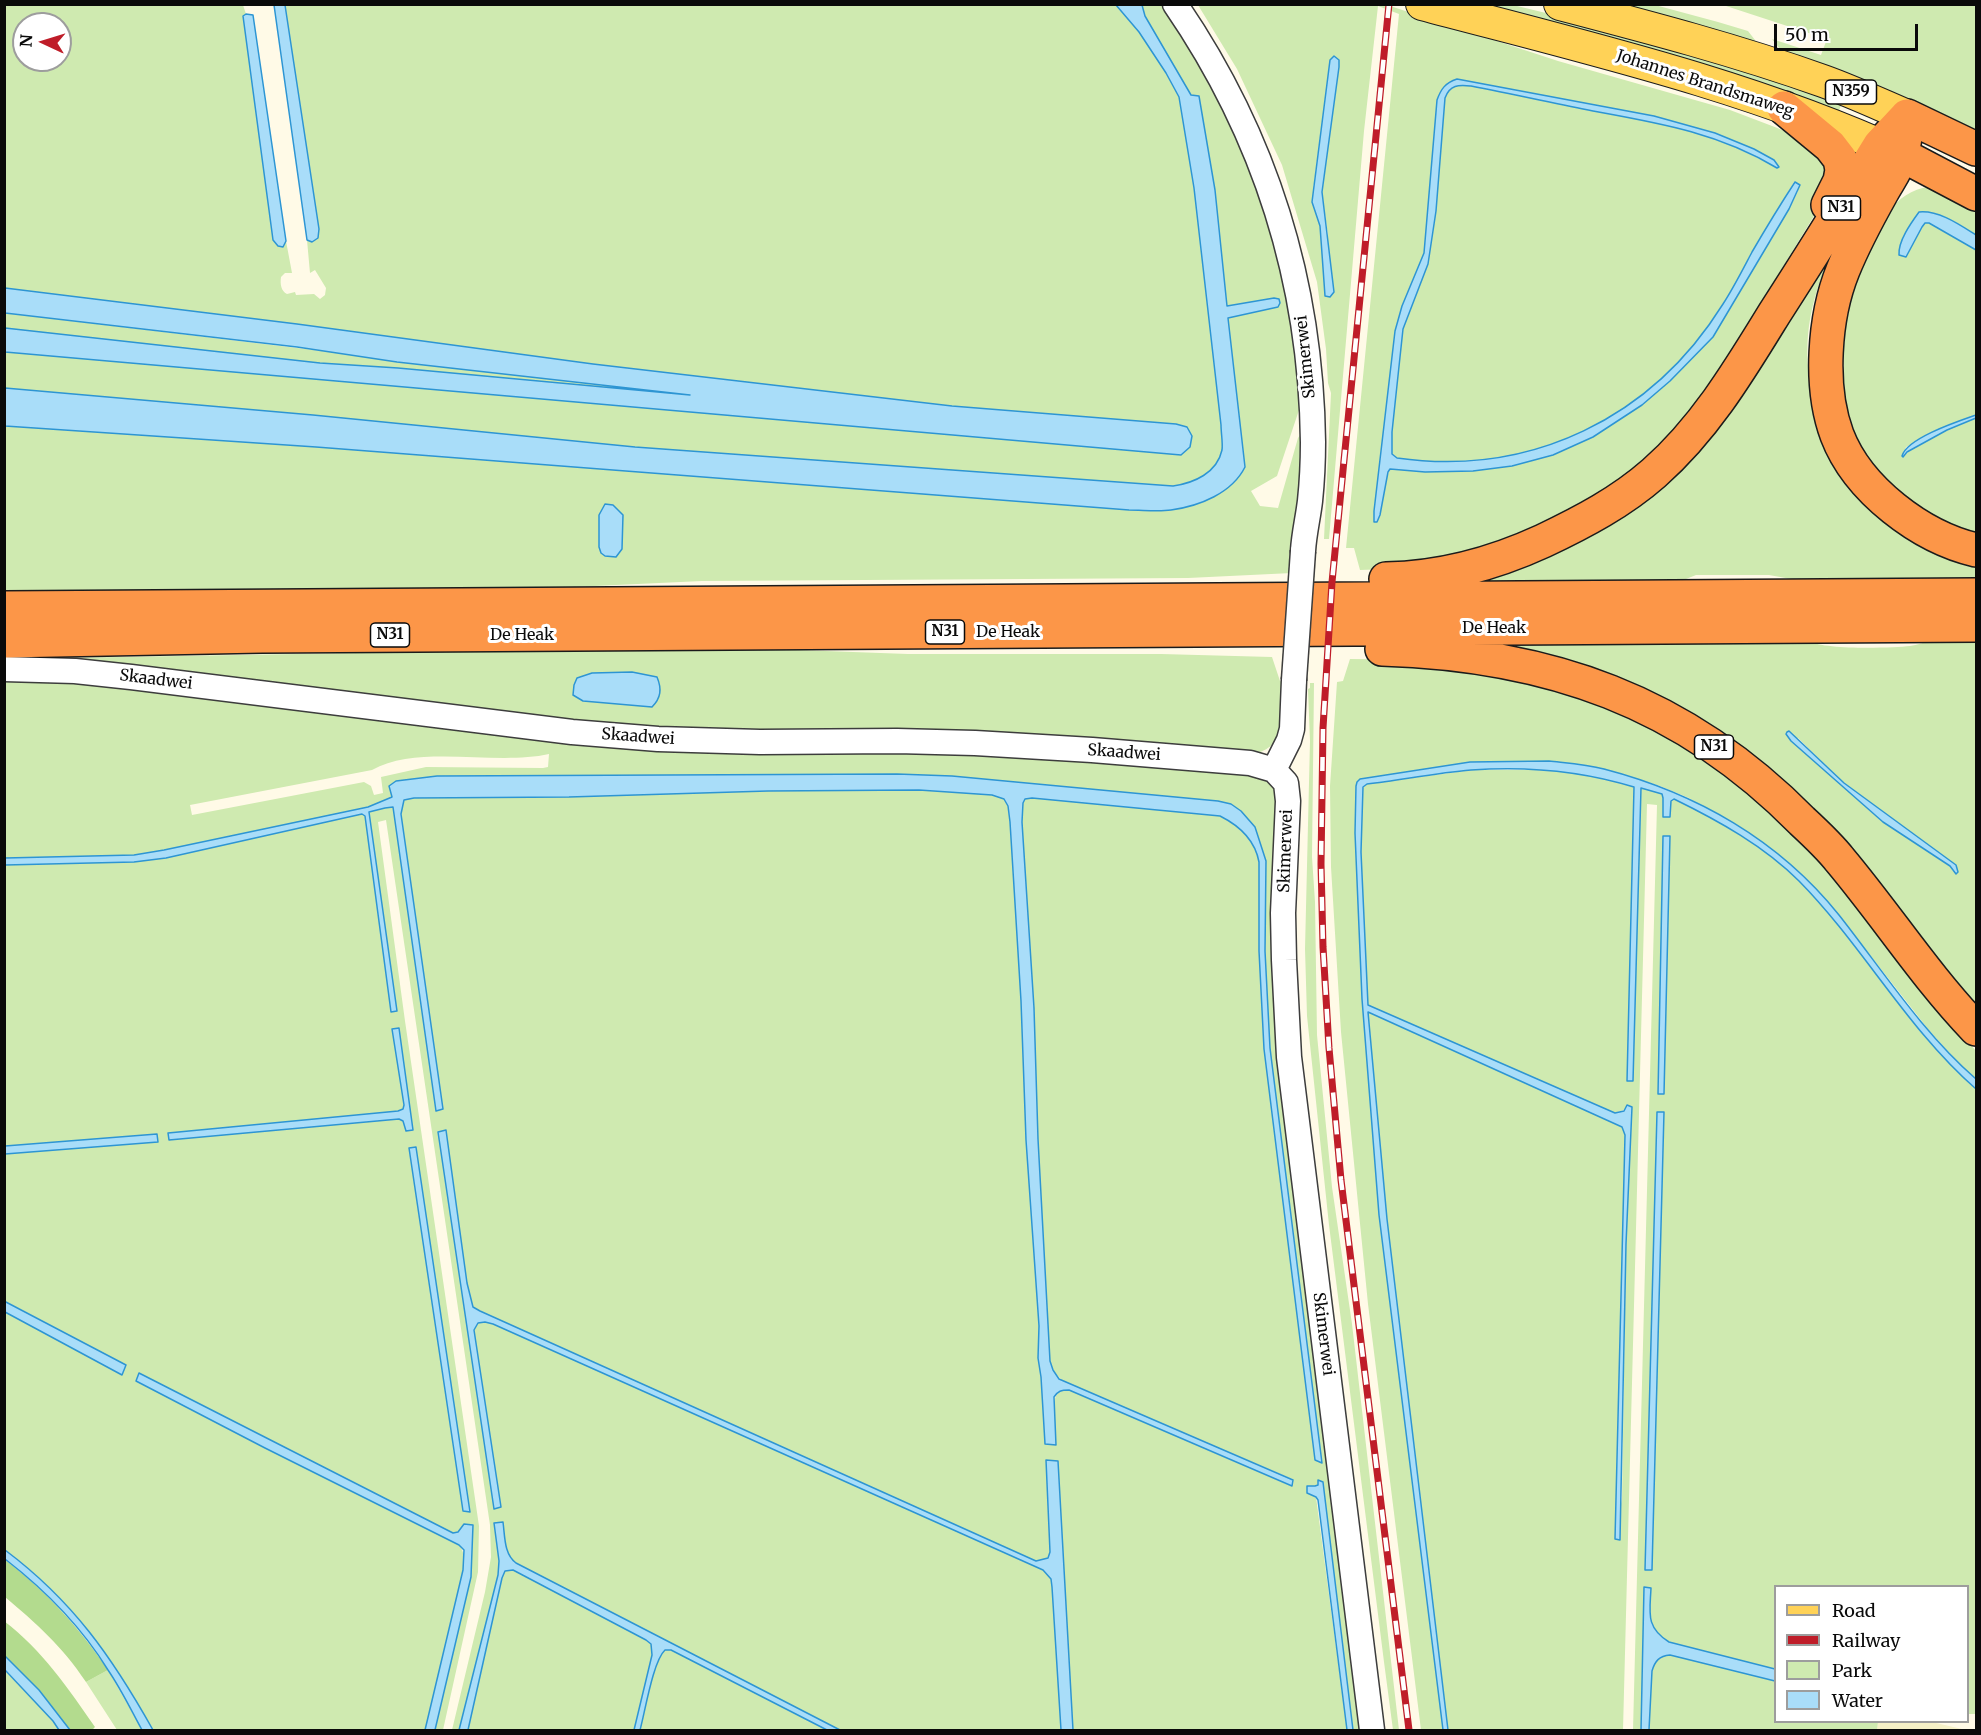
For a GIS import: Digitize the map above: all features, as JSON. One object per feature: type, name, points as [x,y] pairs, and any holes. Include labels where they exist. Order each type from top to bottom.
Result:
[{"type":"highway","name":"N31","points":[[1784,108],[1834,150],[1840,159],[1842,170],[1840,181],[1813,232],[1802,270]]},
{"type":"highway","name":"N359","points":[[1907,116],[1977,148]]},
{"type":"highway","points":[[1891,150],[1907,116]]},
{"type":"highway","name":"N31","points":[[1114,616],[1197,585],[1408,579],[1456,572],[1514,554],[1587,520],[1654,473],[1707,417],[1735,378],[1802,270],[1891,150]]},
{"type":"highway","name":"N31","points":[[1891,150],[1865,222],[1843,270],[1831,310],[1827,356],[1831,409],[1838,437],[1850,459],[1876,492],[1906,519],[1924,530],[1948,541],[1977,550]]},
{"type":"highway","name":"Johannes Brandsmaweg","points":[[1891,150],[1977,194]]},
{"type":"highway","name":"De Heak","points":[[4,641],[1977,595]]},
{"type":"highway","name":"De Heak","points":[[4,608],[1114,616],[1977,626]]},
{"type":"highway","name":"N31","points":[[1114,616],[1174,646],[1393,650],[1492,658],[1542,669],[1589,683],[1644,705],[1739,763],[1778,796],[1839,858],[1950,1001],[1977,1029]]},
{"type":"main road","name":"Johannes Brandsmaweg","points":[[1422,4],[1629,58],[1718,85],[1891,150]]},
{"type":"main road","name":"N359","points":[[1560,4],[1658,30],[1794,71],[1824,81],[1907,116]]},
{"type":"street","name":"Skimerwei","points":[[1175,4],[1211,62],[1247,132],[1278,212],[1293,267],[1308,358],[1312,413],[1311,485],[1303,551],[1292,729],[1274,770],[1286,783],[1288,801],[1283,913],[1289,1057],[1372,1731]]},
{"type":"street","name":"Skaadwei","points":[[4,669],[132,677],[572,732],[658,739],[975,743],[1250,763],[1274,770]]},
{"type":"shaded area","points":[[1878,1723],[1936,1723],[1966,1730],[1877,1730]]},
{"type":"green space","points":[[1162,4],[1204,70],[1240,141],[1264,207],[1288,289],[1303,398],[1277,476],[1251,491],[1260,506],[1278,508],[1298,438],[1300,435],[1304,436],[1292,573],[1188,578],[702,581],[487,591],[5,594],[4,426],[316,447],[1129,510],[1171,510],[1216,496],[1245,467],[1228,318],[1231,307],[1227,306],[1215,190],[1191,95],[1145,16],[1142,5]]},
{"type":"green space","points":[[5,5],[243,5],[246,14],[243,16],[273,240],[282,247],[286,241],[292,273],[285,273],[281,277],[281,287],[287,294],[295,292],[296,295],[314,294],[320,299],[325,295],[326,288],[315,270],[310,273],[307,240],[312,242],[319,229],[285,5],[1116,5],[1139,32],[1179,97],[1194,188],[1222,450],[1215,465],[1204,476],[1173,486],[635,447],[313,415],[5,388],[5,352],[990,437],[1176,424],[952,406],[593,364],[5,288]]},
{"type":"green space","points":[[1187,5],[1190,5],[1218,50],[1242,95],[1283,188],[1310,287],[1318,338],[1322,390],[1314,328]]},
{"type":"green space","points":[[1198,5],[1387,5],[1558,61],[1730,110],[1780,129],[1805,142],[1815,151],[1823,164],[1826,175],[1825,190],[1814,216],[1702,395],[1639,475],[1505,550],[1389,569],[1360,570],[1354,548],[1346,548],[1399,14],[1378,6],[1364,131],[1329,539],[1324,539],[1331,393],[1317,282],[1282,165],[1237,69]],"holes":[[[1330,60],[1339,60],[1339,67],[1322,193],[1328,235],[1323,257],[1313,191]],[[1457,79],[1654,116],[1715,133],[1778,166],[1724,142],[1650,120],[1471,86],[1459,86],[1449,90],[1445,98],[1436,211],[1428,264],[1403,329],[1392,432],[1392,454],[1397,458],[1447,462],[1495,458],[1540,448],[1584,431],[1624,408],[1661,379],[1694,344],[1727,298],[1794,182],[1798,191],[1713,337],[1670,381],[1642,405],[1593,437],[1553,455],[1512,466],[1473,471],[1425,472],[1390,469],[1374,511],[1395,331],[1402,306],[1424,253],[1437,100]]]},
{"type":"green space","points":[[1462,5],[1513,5],[1620,31],[1843,100],[1837,116]]},
{"type":"green space","points":[[1606,5],[1655,5],[1718,22],[1748,31],[1762,49]]},
{"type":"green space","points":[[1723,5],[1976,5],[1976,136],[1786,57],[1772,39],[1821,55],[1827,39]]},
{"type":"green space","points":[[1935,186],[1976,206],[1976,235],[1945,217],[1925,212],[1906,256],[1925,223],[1929,223],[1976,250],[1976,415],[1906,447],[1903,457],[1927,440],[1976,418],[1976,534],[1947,525],[1926,514],[1886,481],[1869,461],[1854,437],[1849,423],[1845,394],[1844,348],[1848,310],[1857,279],[1871,246],[1885,218],[1896,203],[1911,192]]},
{"type":"green space","points":[[1829,257],[1815,298],[1808,334],[1808,371],[1815,414],[1976,562],[1976,581],[1808,582],[1769,575],[1696,575],[1676,583],[1431,587],[1619,509]]},
{"type":"green space","points":[[5,313],[690,395],[320,363],[5,328]]},
{"type":"green space","points":[[1933,640],[1976,640],[1976,1021],[1738,753],[1435,645],[1810,641],[1828,646],[1874,648],[1910,646]],"holes":[[[1798,738],[1844,783],[1956,865],[1953,871],[1950,866],[1883,822],[1791,741]]]},
{"type":"green space","points":[[770,649],[908,654],[1161,654],[1272,657],[1280,681],[1283,682],[1282,726],[1274,743],[1255,754],[607,726],[59,661],[59,658]]},
{"type":"green space","points":[[1350,659],[1452,660],[1626,706],[1769,798],[1928,996],[1976,1051],[1976,1079],[1928,1029],[1837,913],[1804,876],[1689,798],[1660,786],[1601,768],[1549,761],[1360,779],[1359,926],[1362,999],[1379,1215],[1443,1730],[1421,1730],[1368,1304],[1341,1032],[1331,867],[1330,786],[1337,682],[1343,681]]},
{"type":"green space","points":[[5,679],[57,679],[912,750],[1252,773],[1267,780],[1278,792],[1277,850],[1364,1730],[1353,1730],[1323,1482],[1318,1481],[1318,1485],[1315,1486],[1316,1497],[1347,1730],[1073,1730],[1058,1461],[1046,1460],[1050,1552],[1048,1558],[1036,1561],[480,1311],[473,1307],[467,1283],[446,1130],[438,1132],[494,1509],[501,1507],[474,1330],[478,1323],[485,1322],[1043,1570],[1051,1579],[1052,1587],[1061,1730],[840,1730],[516,1563],[507,1550],[503,1523],[494,1524],[499,1561],[498,1575],[459,1730],[452,1730],[485,1592],[491,1557],[490,1525],[386,820],[378,822],[479,1526],[478,1572],[443,1730],[435,1730],[471,1577],[473,1525],[458,1533],[453,1533],[139,1373],[137,1381],[459,1545],[463,1553],[463,1570],[425,1730],[153,1730],[106,1654],[71,1610],[29,1569],[5,1550],[5,1312],[122,1374],[126,1365],[5,1301],[5,1154],[158,1141],[157,1134],[5,1146],[4,865],[134,862],[362,814],[365,816],[391,1012],[397,1011],[369,812],[393,807],[443,1110],[401,814],[404,800],[414,798],[919,790],[992,795],[1004,799],[1008,806],[1010,822],[1021,1001],[1026,1140],[1039,1326],[1038,1358],[1041,1377],[1054,1405],[1058,1393],[1069,1390],[1291,1486],[1292,1479],[1063,1381],[1053,1369],[1050,1361],[1038,1139],[1034,1008],[1022,822],[1023,803],[1025,799],[1032,798],[1220,816],[1246,834],[1259,862],[1259,951],[1264,1049],[1315,1460],[1321,1462],[1270,1048],[1265,951],[1266,861],[1231,804],[952,776],[897,774],[437,776],[396,781],[392,797],[368,807],[164,850],[134,855],[5,858]],"holes":[[[549,754],[548,767],[543,768],[426,767],[381,777],[383,793],[374,795],[371,786],[364,782],[192,815],[190,805],[372,770],[391,762],[412,758],[505,758]],[[398,1028],[413,1130],[406,1131],[400,1119],[169,1140],[169,1133],[403,1109],[392,1029]],[[416,1147],[469,1512],[463,1511],[409,1149]]]},
{"type":"green space","points":[[1310,683],[1314,683],[1312,857],[1317,1035],[1332,1187],[1352,1324],[1399,1730],[1393,1730],[1384,1662],[1329,1225],[1307,1016],[1305,949],[1310,741],[1308,689]]},
{"type":"green space","points":[[1472,770],[1550,770],[1599,777],[1634,787],[1628,1081],[1633,1080],[1641,788],[1662,794],[1663,798],[1671,801],[1674,799],[1708,816],[1756,845],[1785,868],[1844,932],[1928,1040],[1976,1089],[1976,1714],[1969,1714],[1969,1585],[1774,1585],[1774,1669],[1669,1642],[1652,1625],[1651,1588],[1644,1587],[1641,1730],[1633,1730],[1657,805],[1647,804],[1623,1730],[1448,1730],[1387,1219],[1368,1011],[1622,1127],[1625,1134],[1615,1539],[1622,1498],[1626,1244],[1632,1107],[1615,1113],[1368,1005],[1361,852],[1363,788],[1367,784]],"holes":[[[1664,836],[1669,836],[1664,1094],[1658,1093]],[[1657,1112],[1664,1112],[1652,1569],[1646,1570]]]},
{"type":"green space","points":[[4,1559],[61,1610],[108,1670],[86,1682],[68,1657],[48,1636],[5,1597]]},
{"type":"green space","points":[[508,1569],[651,1644],[652,1655],[634,1730],[468,1730],[502,1578],[505,1570]]},
{"type":"green space","points":[[4,1621],[18,1632],[54,1670],[95,1727],[92,1730],[70,1730],[39,1690],[5,1656]]},
{"type":"green space","points":[[665,1650],[671,1650],[827,1730],[640,1730],[656,1665]]},
{"type":"green space","points":[[1670,1655],[1774,1681],[1774,1723],[1878,1723],[1877,1730],[1649,1730],[1652,1671],[1658,1660]]},
{"type":"green space","points":[[4,1670],[53,1721],[59,1730],[5,1730]]},
{"type":"green space","points":[[108,1670],[142,1730],[117,1730],[86,1682]]},
{"type":"water","points":[[274,5],[285,5],[319,229],[318,238],[312,242],[307,240]]},
{"type":"water","points":[[1116,5],[1142,5],[1145,16],[1191,95],[1199,96],[1215,190],[1227,306],[1274,298],[1279,299],[1280,303],[1278,307],[1228,318],[1245,467],[1224,491],[1204,501],[1166,511],[1129,510],[316,447],[5,426],[5,388],[313,415],[635,447],[1173,486],[1189,482],[1210,471],[1222,450],[1194,188],[1179,97],[1139,32]]},
{"type":"water","points":[[253,15],[286,241],[283,247],[278,246],[273,240],[243,16]]},
{"type":"water","points":[[1334,56],[1339,60],[1339,67],[1322,192],[1334,292],[1330,297],[1325,296],[1320,226],[1312,202],[1330,60]]},
{"type":"water","points":[[1457,79],[1654,116],[1715,133],[1754,149],[1774,160],[1779,167],[1733,146],[1665,125],[1471,86],[1459,86],[1449,90],[1445,98],[1436,211],[1428,264],[1403,329],[1392,432],[1392,454],[1397,458],[1447,462],[1494,458],[1540,448],[1584,431],[1624,408],[1661,379],[1694,344],[1727,298],[1757,243],[1795,182],[1800,185],[1789,209],[1713,337],[1670,381],[1642,405],[1593,437],[1553,455],[1512,466],[1473,471],[1425,472],[1390,469],[1380,515],[1377,522],[1374,522],[1395,331],[1402,306],[1424,253],[1437,100],[1444,87]]},
{"type":"water","points":[[1919,212],[1942,216],[1976,235],[1976,250],[1929,223],[1925,223],[1906,257],[1899,255],[1903,238]]},
{"type":"water","points":[[5,288],[593,364],[952,406],[1176,424],[1187,427],[1192,436],[1190,447],[1181,455],[5,352],[5,328],[320,363],[690,395],[397,362],[297,347],[5,313]]},
{"type":"water","points":[[1976,415],[1976,418],[1947,430],[1902,456],[1906,449],[1923,437]]},
{"type":"water","points":[[605,504],[613,505],[623,515],[622,549],[616,557],[605,556],[599,547],[599,515]]},
{"type":"water","points":[[632,672],[657,677],[660,693],[652,707],[583,701],[573,695],[577,678],[592,673]]},
{"type":"water","points":[[1789,731],[1844,783],[1956,865],[1958,872],[1956,874],[1950,866],[1883,822],[1791,741],[1786,734]]},
{"type":"water","points":[[1549,761],[1597,767],[1671,791],[1703,806],[1763,842],[1815,888],[1839,915],[1921,1022],[1976,1079],[1976,1089],[1928,1040],[1844,932],[1785,868],[1740,835],[1674,799],[1671,801],[1670,817],[1663,817],[1662,794],[1641,788],[1633,1081],[1627,1081],[1634,787],[1594,777],[1554,771],[1512,769],[1445,773],[1367,784],[1363,787],[1361,852],[1368,1005],[1615,1113],[1624,1111],[1627,1105],[1632,1107],[1626,1244],[1620,1540],[1615,1539],[1625,1135],[1622,1127],[1368,1012],[1387,1219],[1448,1730],[1443,1730],[1379,1215],[1362,999],[1355,833],[1356,786],[1360,779],[1470,762]]},
{"type":"water","points":[[897,774],[952,776],[1218,801],[1231,804],[1241,811],[1255,827],[1266,861],[1265,951],[1270,1048],[1322,1463],[1315,1460],[1264,1049],[1259,951],[1259,862],[1246,834],[1220,816],[1032,798],[1025,799],[1023,803],[1022,822],[1034,1008],[1038,1139],[1050,1361],[1059,1379],[1293,1480],[1292,1486],[1069,1390],[1060,1391],[1054,1397],[1056,1445],[1045,1444],[1038,1358],[1039,1326],[1026,1140],[1021,1001],[1010,822],[1008,806],[1004,799],[992,795],[919,790],[768,791],[404,800],[401,814],[443,1109],[436,1111],[393,807],[369,812],[397,1011],[391,1012],[365,816],[362,814],[166,858],[134,862],[5,865],[5,858],[134,855],[164,850],[368,807],[392,797],[389,786],[396,781],[437,776]]},
{"type":"water","points":[[1663,836],[1670,836],[1664,1094],[1658,1094]]},
{"type":"water","points":[[399,1028],[413,1130],[406,1131],[403,1121],[399,1119],[169,1140],[168,1133],[403,1109],[392,1029]]},
{"type":"water","points":[[1657,1112],[1664,1112],[1652,1570],[1645,1570]]},
{"type":"water","points":[[446,1130],[467,1283],[473,1307],[480,1311],[1036,1561],[1048,1558],[1050,1552],[1046,1460],[1058,1461],[1073,1730],[1061,1730],[1052,1587],[1051,1579],[1043,1570],[485,1322],[478,1323],[474,1330],[501,1507],[494,1509],[438,1132]]},
{"type":"water","points":[[157,1134],[158,1142],[5,1154],[5,1146]]},
{"type":"water","points":[[416,1147],[470,1512],[463,1511],[409,1148]]},
{"type":"water","points":[[4,1301],[126,1365],[122,1375],[5,1312]]},
{"type":"water","points":[[139,1373],[453,1533],[458,1532],[464,1524],[473,1525],[471,1577],[435,1730],[425,1730],[463,1570],[464,1550],[459,1545],[136,1381]]},
{"type":"water","points":[[1318,1480],[1323,1482],[1353,1730],[1347,1730],[1318,1500],[1307,1493],[1307,1486],[1318,1485]]},
{"type":"water","points":[[503,1522],[507,1550],[516,1563],[840,1730],[827,1730],[671,1650],[665,1650],[653,1675],[640,1730],[634,1730],[652,1655],[651,1644],[513,1570],[505,1571],[502,1578],[468,1730],[459,1730],[498,1575],[499,1561],[494,1523]]},
{"type":"water","points":[[5,1550],[51,1589],[71,1610],[106,1654],[153,1730],[142,1730],[117,1685],[86,1638],[48,1596],[5,1559]]},
{"type":"water","points":[[1644,1587],[1651,1588],[1652,1625],[1669,1642],[1774,1669],[1774,1681],[1670,1655],[1660,1658],[1652,1671],[1649,1730],[1641,1730]]},
{"type":"water","points":[[5,1656],[39,1690],[70,1730],[59,1730],[5,1670]]},
{"type":"railway","points":[[1389,4],[1332,582],[1323,728],[1321,864],[1329,1048],[1341,1180],[1409,1730]]}]
